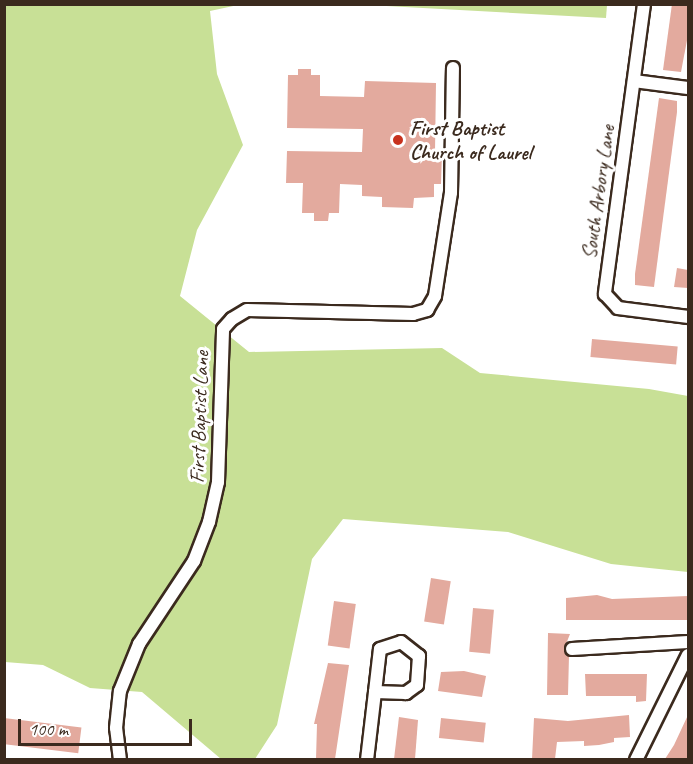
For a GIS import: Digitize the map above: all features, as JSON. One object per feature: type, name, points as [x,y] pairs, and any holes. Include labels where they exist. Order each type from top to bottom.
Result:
[{"type":"street","name":"South Arbory Lane","points":[[644,4],[605,294],[618,308],[688,317]]},
{"type":"street","name":"First Baptist Lane","points":[[120,759],[116,728],[120,691],[139,644],[194,561],[209,522],[218,482],[224,329],[232,318],[247,310],[413,314],[428,310],[435,296],[451,193],[453,68]]},
{"type":"street","points":[[634,81],[688,88]]},
{"type":"street","points":[[367,759],[368,725],[380,650],[401,642],[416,650],[418,675],[411,691],[375,692]]},
{"type":"street","points":[[572,649],[688,642]]},
{"type":"street","points":[[636,759],[688,655]]},
{"type":"green space","points":[[607,4],[606,18],[368,5]]},
{"type":"green space","points":[[4,5],[238,5],[210,11],[217,74],[243,145],[197,230],[180,296],[249,352],[442,348],[480,373],[649,389],[688,396],[688,572],[611,564],[508,532],[343,519],[312,559],[277,725],[255,759],[221,759],[142,692],[90,688],[43,665],[5,662]]},
{"type":"building","points":[[672,4],[688,4],[688,35],[681,72],[663,70]]},
{"type":"building","points":[[298,69],[311,69],[311,75],[320,75],[320,96],[364,97],[365,81],[436,83],[435,152],[442,152],[441,184],[434,184],[434,197],[414,198],[413,208],[382,207],[382,197],[362,196],[362,185],[340,184],[339,213],[329,213],[328,221],[314,221],[314,213],[302,213],[303,183],[286,183],[287,151],[362,152],[363,129],[287,128],[288,75],[298,75]]},
{"type":"building","points":[[659,98],[677,101],[677,112],[654,287],[635,285],[635,274]]},
{"type":"building","points":[[677,268],[688,270],[688,288],[674,287]]},
{"type":"building","points":[[592,339],[678,346],[676,364],[590,357]]},
{"type":"building","points":[[431,578],[451,581],[444,625],[424,621]]},
{"type":"building","points":[[597,595],[612,599],[688,596],[688,620],[566,620],[566,598]]},
{"type":"building","points":[[334,601],[356,604],[350,649],[328,646]]},
{"type":"building","points":[[473,608],[494,610],[490,654],[469,652]]},
{"type":"building","points":[[548,633],[570,634],[564,649],[569,656],[568,695],[547,695]]},
{"type":"building","points":[[328,663],[349,665],[335,759],[316,759],[317,724],[314,724]]},
{"type":"building","points":[[464,671],[486,676],[482,697],[438,691],[441,672]]},
{"type":"building","points":[[585,674],[647,674],[646,701],[636,702],[636,696],[586,696]]},
{"type":"building","points":[[629,715],[630,737],[614,738],[614,742],[599,745],[584,746],[584,741],[557,742],[555,759],[532,759],[534,718],[568,721]]},
{"type":"building","points":[[688,715],[688,759],[665,759],[674,745]]},
{"type":"building","points":[[399,717],[418,720],[415,759],[394,759]]},
{"type":"building","points":[[4,718],[81,728],[78,753],[4,744]]},
{"type":"building","points":[[441,718],[486,723],[484,743],[439,738]]},
{"type":"place","name":"First Baptist Church of Laurel","points":[[398,140]]}]
